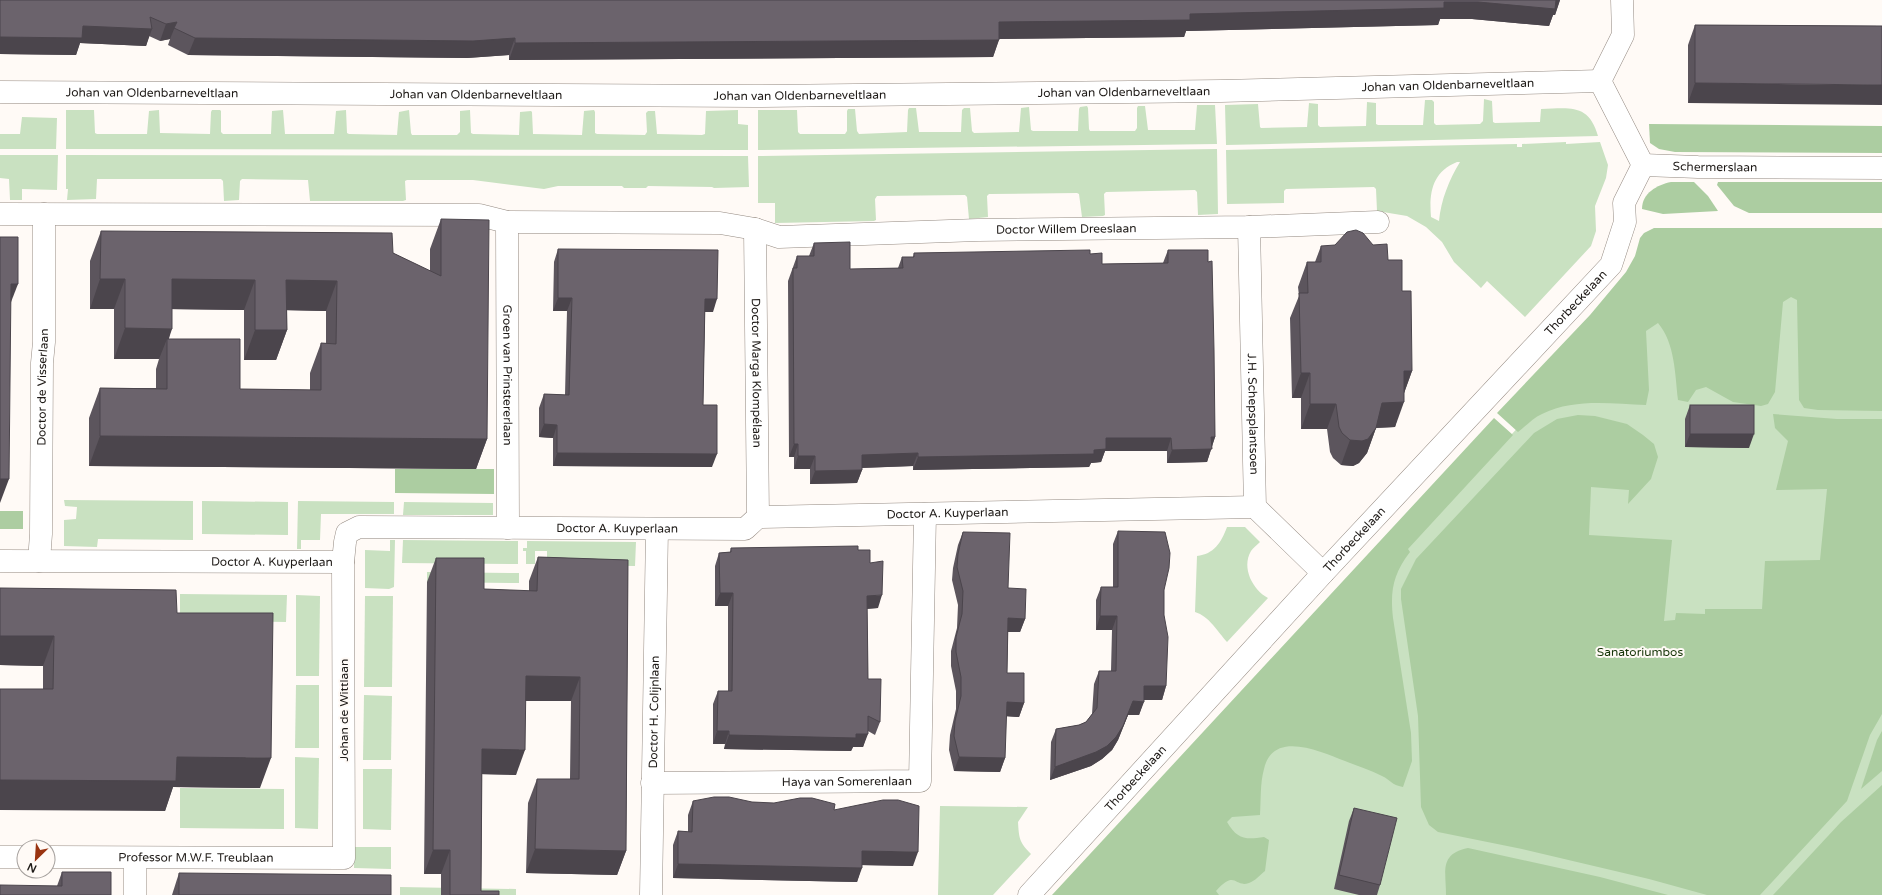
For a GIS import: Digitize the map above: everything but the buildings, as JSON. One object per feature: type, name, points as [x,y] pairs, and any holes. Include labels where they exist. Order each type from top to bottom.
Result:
[{"type":"street","points":[[1622,0],[1623,35],[1600,81],[1642,165]]},
{"type":"street","name":"Johan van Oldenbarneveltlaan","points":[[0,92],[754,96],[1221,91],[1600,81]]},
{"type":"street","name":"Schermerslaan","points":[[1642,165],[1698,167],[1882,168]]},
{"type":"street","name":"Thorbeckelaan","points":[[1029,895],[1323,574],[1612,265],[1625,222],[1624,203],[1642,165]]},
{"type":"street","points":[[0,214],[479,215],[507,222],[720,223],[755,229]]},
{"type":"street","name":"Doctor de Visserlaan","points":[[39,561],[42,363],[44,342],[44,214]]},
{"type":"street","name":"Groen van Prinstererlaan","points":[[507,222],[508,528]]},
{"type":"street","name":"Doctor Willem Dreeslaan","points":[[755,229],[779,237],[978,230],[1249,227],[1378,222]]},
{"type":"street","name":"J.H. Schepsplantsoen","points":[[1249,227],[1256,507]]},
{"type":"street","name":"Doctor Marga Klompélaan","points":[[755,229],[758,517]]},
{"type":"street","points":[[1256,507],[1323,574]]},
{"type":"street","name":"Doctor A. Kuyperlaan","points":[[0,560],[343,562],[347,533],[359,527],[745,529],[758,517],[1256,507]]},
{"type":"street","name":"Haya van Somerenlaan","points":[[652,783],[920,781],[925,514]]},
{"type":"street","name":"Doctor H. Colijnlaan","points":[[651,895],[657,529]]},
{"type":"street","name":"Johan de Wittlaan","points":[[343,562],[344,858]]},
{"type":"street","points":[[0,857],[16,857]]},
{"type":"street","name":"Professor M.W.F. Treublaan","points":[[56,857],[344,858]]},
{"type":"street","points":[[135,858],[136,895]]},
{"type":"green space","points":[[1484,99],[1492,101],[1493,122],[1495,123],[1540,122],[1541,109],[1569,108],[1583,113],[1589,118],[1594,125],[1598,136],[1226,145],[1225,105],[1258,104],[1261,128],[1307,127],[1309,103],[1318,104],[1318,125],[1320,127],[1366,126],[1367,102],[1376,103],[1376,124],[1378,125],[1423,125],[1425,100],[1432,100],[1434,102],[1434,123],[1436,125],[1480,124],[1483,121]]},
{"type":"green space","points":[[1197,105],[1215,105],[1217,144],[758,150],[758,110],[797,110],[798,132],[800,134],[845,134],[847,131],[847,111],[848,109],[855,109],[857,131],[859,134],[907,132],[909,108],[916,108],[919,132],[961,132],[962,110],[964,108],[970,108],[972,131],[974,133],[1019,132],[1021,108],[1029,107],[1031,130],[1033,131],[1078,131],[1079,109],[1080,107],[1087,106],[1090,131],[1135,131],[1137,128],[1138,106],[1145,106],[1148,130],[1195,130]]},
{"type":"green space","points":[[66,110],[94,110],[95,133],[97,134],[147,134],[149,111],[159,110],[160,133],[210,134],[211,112],[212,110],[220,110],[221,132],[223,134],[271,134],[272,111],[283,110],[285,134],[334,134],[336,111],[346,110],[347,133],[349,134],[397,135],[399,112],[409,110],[412,135],[457,135],[460,132],[460,111],[470,110],[471,133],[473,134],[519,135],[520,112],[531,111],[533,134],[582,135],[584,111],[594,110],[595,133],[597,134],[645,135],[647,132],[646,113],[648,111],[655,111],[657,134],[702,135],[705,134],[706,111],[738,110],[738,124],[748,125],[748,150],[66,149]]},
{"type":"green space","points":[[22,117],[57,118],[56,149],[0,149],[0,134],[20,134]]},
{"type":"green space","points":[[1649,124],[1882,126],[1882,153],[1675,152],[1659,149],[1650,143]]},
{"type":"green space","points":[[1600,142],[1608,165],[1606,178],[1595,206],[1596,231],[1591,246],[1525,317],[1487,281],[1481,288],[1454,262],[1442,242],[1426,227],[1407,216],[1377,211],[1376,189],[1374,187],[1286,189],[1284,191],[1284,203],[1227,204],[1226,150],[1517,144],[1517,147],[1522,147],[1522,144]],"holes":[[[1460,162],[1446,190],[1439,221],[1431,217],[1431,200],[1434,184],[1442,171],[1449,166]]]},
{"type":"green space","points":[[1217,149],[1218,214],[1198,215],[1197,192],[1195,190],[1106,192],[1104,194],[1105,215],[1082,217],[1079,194],[1077,193],[989,194],[987,196],[988,217],[969,219],[967,197],[965,195],[877,196],[875,199],[876,220],[874,221],[775,223],[775,203],[758,203],[758,156]]},
{"type":"green space","points":[[0,155],[58,155],[57,190],[22,189],[22,200],[10,200],[9,179],[0,178]]},
{"type":"green space","points":[[66,155],[748,156],[749,187],[714,188],[648,186],[646,188],[624,188],[622,186],[558,186],[544,189],[473,180],[407,180],[405,181],[406,200],[403,201],[310,201],[308,180],[242,179],[240,181],[239,200],[224,201],[223,181],[221,179],[97,179],[96,199],[67,200],[68,189],[66,189]]},
{"type":"green space","points":[[1671,182],[1694,182],[1708,196],[1718,211],[1663,214],[1642,209],[1647,194],[1661,185]]},
{"type":"green space","points":[[1718,182],[1882,182],[1882,213],[1749,213],[1734,206],[1717,185]]},
{"type":"green space","points":[[1654,228],[1882,228],[1882,411],[1818,410],[1804,408],[1799,400],[1797,300],[1791,297],[1783,302],[1775,392],[1768,404],[1761,406],[1733,402],[1706,387],[1696,390],[1688,402],[1678,400],[1675,369],[1671,349],[1664,331],[1658,323],[1646,331],[1649,390],[1646,405],[1593,403],[1567,406],[1555,409],[1539,416],[1518,432],[1497,413],[1590,315],[1626,272],[1635,256],[1640,238],[1644,233]]},
{"type":"green space","name":"Sanatoriumbos","points":[[1882,253],[1882,895],[1086,895],[1657,277]]},
{"type":"green space","points":[[1773,414],[1837,419],[1882,419],[1882,714],[1870,735],[1847,801],[1760,895],[1707,895],[1649,879],[1522,849],[1438,832],[1429,825],[1421,807],[1418,716],[1401,599],[1401,589],[1416,559],[1534,433],[1557,419],[1578,415],[1595,416],[1627,424],[1654,444],[1658,457],[1651,479],[1628,504],[1629,490],[1591,487],[1589,535],[1672,540],[1664,621],[1675,620],[1676,613],[1705,614],[1705,609],[1762,609],[1765,561],[1820,560],[1827,489],[1776,490],[1788,441],[1775,428]]},
{"type":"green space","points":[[1494,418],[1513,435],[1408,549],[1410,552],[1396,575],[1394,583],[1392,599],[1393,618],[1411,733],[1412,761],[1403,787],[1393,784],[1373,772],[1311,749],[1287,747],[1277,750],[1269,757],[1264,769],[1261,786],[1260,815],[1232,817],[1227,822],[1234,832],[1242,837],[1264,837],[1269,840],[1265,871],[1253,881],[1244,884],[1231,880],[1227,881],[1216,891],[1219,895],[1052,895]]},
{"type":"green space","points":[[395,469],[494,469],[494,494],[395,493]]},
{"type":"green space","points":[[64,500],[193,501],[193,540],[98,539],[97,547],[64,546],[64,520],[76,519],[77,507],[65,506]]},
{"type":"green space","points":[[202,501],[288,502],[288,535],[202,534]]},
{"type":"green space","points":[[298,501],[394,502],[394,514],[321,514],[320,540],[301,540],[301,549],[297,549]]},
{"type":"green space","points":[[404,502],[493,503],[493,515],[403,515]]},
{"type":"green space","points":[[0,511],[23,511],[23,529],[0,529]]},
{"type":"green space","points":[[1227,527],[1245,527],[1260,542],[1252,550],[1248,558],[1248,571],[1253,584],[1268,598],[1227,642],[1205,617],[1195,612],[1197,556],[1208,553],[1216,547]]},
{"type":"green space","points":[[390,540],[395,540],[394,587],[389,589],[365,588],[365,550],[390,551]]},
{"type":"green space","points":[[403,540],[518,541],[518,564],[402,563]]},
{"type":"green space","points":[[527,541],[636,542],[635,566],[547,565],[547,551],[535,551],[535,564],[526,564],[526,551],[523,551],[523,548],[527,548]]},
{"type":"green space","points":[[427,572],[519,573],[519,583],[427,582]]},
{"type":"green space","points":[[180,594],[287,595],[286,622],[180,620]]},
{"type":"green space","points":[[296,595],[320,596],[319,676],[296,676]]},
{"type":"green space","points":[[365,596],[393,596],[392,687],[364,687]]},
{"type":"green space","points":[[296,685],[319,685],[319,748],[295,748]]},
{"type":"green space","points":[[364,695],[392,696],[391,760],[363,760]]},
{"type":"green space","points":[[1882,731],[1882,771],[1861,789],[1877,740]]},
{"type":"green space","points":[[295,757],[319,758],[318,829],[295,828]]},
{"type":"green space","points":[[363,769],[392,769],[391,830],[363,829]]},
{"type":"green space","points":[[1882,785],[1882,895],[1773,895],[1841,822]]},
{"type":"green space","points":[[180,788],[284,789],[284,829],[180,828]]},
{"type":"green space","points":[[940,806],[1028,807],[1018,822],[1020,840],[1031,854],[993,895],[938,895]]},
{"type":"green space","points":[[354,847],[391,847],[391,869],[354,868]]},
{"type":"green space","points":[[1468,848],[1600,877],[1668,895],[1446,895],[1445,871],[1448,859],[1452,854]]},
{"type":"green space","points":[[400,887],[516,889],[516,895],[400,895]]}]
